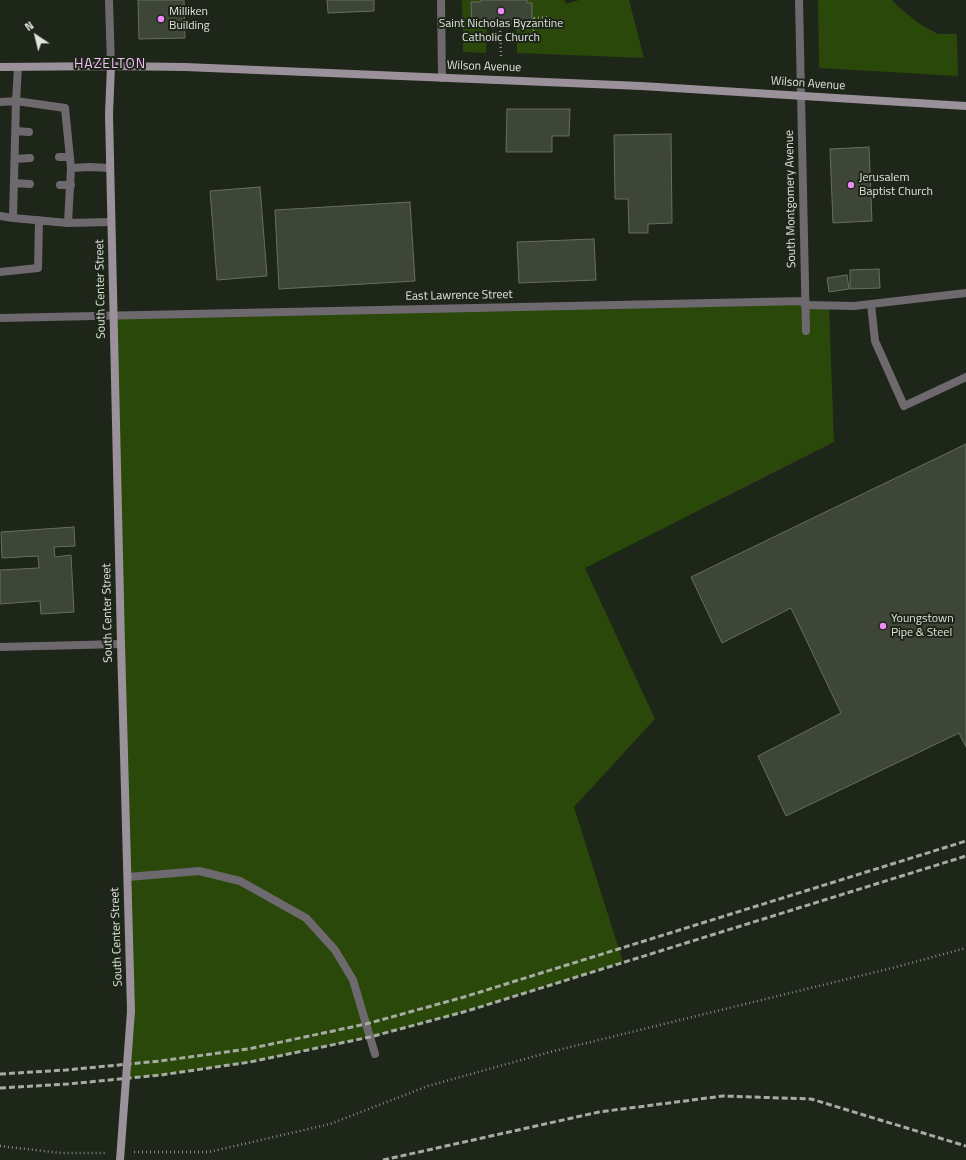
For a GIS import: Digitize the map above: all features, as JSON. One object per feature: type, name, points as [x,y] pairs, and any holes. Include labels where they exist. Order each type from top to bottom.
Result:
[{"type":"main road","name":"South Center Street","points":[[111,66],[109,114],[111,222],[121,644],[132,1011],[120,1160]]},
{"type":"main road","name":"Wilson Avenue","points":[[0,67],[190,67],[641,86],[966,106]]},
{"type":"street","points":[[109,0],[111,66]]},
{"type":"street","points":[[440,0],[442,78]]},
{"type":"street","name":"South Montgomery Avenue","points":[[799,0],[806,331]]},
{"type":"street","points":[[13,218],[18,67]]},
{"type":"street","points":[[0,102],[16,101],[65,108],[64,132],[71,168],[68,223]]},
{"type":"street","points":[[16,131],[29,132]]},
{"type":"street","points":[[59,157],[70,157]]},
{"type":"street","points":[[15,159],[30,158]]},
{"type":"street","points":[[71,168],[110,168]]},
{"type":"street","points":[[14,183],[30,184]]},
{"type":"street","points":[[60,185],[71,185]]},
{"type":"street","points":[[0,216],[68,223],[111,222]]},
{"type":"street","points":[[0,272],[38,268],[39,220]]},
{"type":"street","name":"East Lawrence Street","points":[[0,318],[805,303],[854,306],[966,293]]},
{"type":"street","points":[[871,304],[876,342],[904,406],[966,377]]},
{"type":"street","points":[[0,647],[121,644]]},
{"type":"street","points":[[128,877],[199,871],[240,881],[306,918],[335,950],[353,980],[375,1054]]},
{"type":"path","points":[[501,41],[522,40],[531,34],[534,29],[533,18],[550,17]]},
{"type":"path","points":[[500,24],[501,56]]},
{"type":"path","points":[[131,1152],[209,1152],[330,1124],[428,1086],[550,1052],[896,967],[966,948]]},
{"type":"path","points":[[0,1146],[61,1153],[108,1153]]},
{"type":"green space","points":[[462,0],[481,0],[481,2],[471,2],[472,24],[487,24],[486,53],[463,52]]},
{"type":"green space","points":[[527,0],[564,0],[566,4],[579,0],[629,0],[644,58],[517,53],[516,23],[532,23]]},
{"type":"green space","points":[[818,0],[892,0],[920,24],[938,34],[957,34],[958,76],[819,68]]},
{"type":"green space","points":[[805,301],[829,306],[834,442],[585,568],[655,719],[574,807],[623,962],[467,1011],[370,1037],[250,1062],[161,1075],[126,1078],[131,1011],[114,315]]},
{"type":"building","name":"Milliken Building","points":[[138,0],[184,0],[185,38],[139,39]]},
{"type":"building","points":[[327,0],[374,0],[374,11],[328,13]]},
{"type":"building","name":"Saint Nicholas Byzantine Catholic Church","points":[[481,0],[527,0],[527,3],[532,3],[532,23],[472,24],[471,2],[481,2]]},
{"type":"building","points":[[507,109],[570,109],[569,136],[552,136],[552,152],[506,152]]},
{"type":"building","points":[[671,134],[672,223],[648,224],[648,233],[629,233],[628,199],[615,199],[614,135]]},
{"type":"building","name":"Jerusalem Baptist Church","points":[[869,147],[872,221],[833,223],[830,149]]},
{"type":"building","points":[[260,187],[267,276],[217,280],[210,191]]},
{"type":"building","points":[[410,202],[415,281],[279,289],[275,210]]},
{"type":"building","points":[[594,239],[596,280],[519,283],[517,242]]},
{"type":"building","points":[[879,269],[880,288],[850,289],[850,270]]},
{"type":"building","points":[[847,275],[849,289],[829,292],[827,278]]},
{"type":"building","name":"Youngstown Pipe & Steel","points":[[966,444],[966,747],[959,733],[786,816],[758,756],[841,713],[791,608],[722,643],[691,577]]},
{"type":"building","points":[[74,527],[75,546],[54,547],[55,557],[71,555],[74,612],[41,614],[40,601],[0,604],[0,570],[39,568],[38,556],[2,558],[1,532]]},
{"type":"railway","points":[[0,1074],[66,1070],[160,1061],[248,1049],[366,1024],[464,997],[966,841]]},
{"type":"railway","points":[[0,1088],[68,1084],[161,1075],[250,1062],[370,1037],[467,1011],[966,856]]},
{"type":"railway","points":[[383,1160],[599,1112],[723,1096],[811,1099],[966,1146]]},
{"type":"place","name":"Saint Nicholas Byzantine Catholic Church","points":[[501,11]]},
{"type":"place","name":"Milliken Building","points":[[161,19]]},
{"type":"place","name":"Jerusalem Baptist Church","points":[[851,185]]},
{"type":"place","name":"Youngstown Pipe & Steel","points":[[883,626]]},
{"type":"district","name":"HAZELTON","points":[[110,65]]}]
